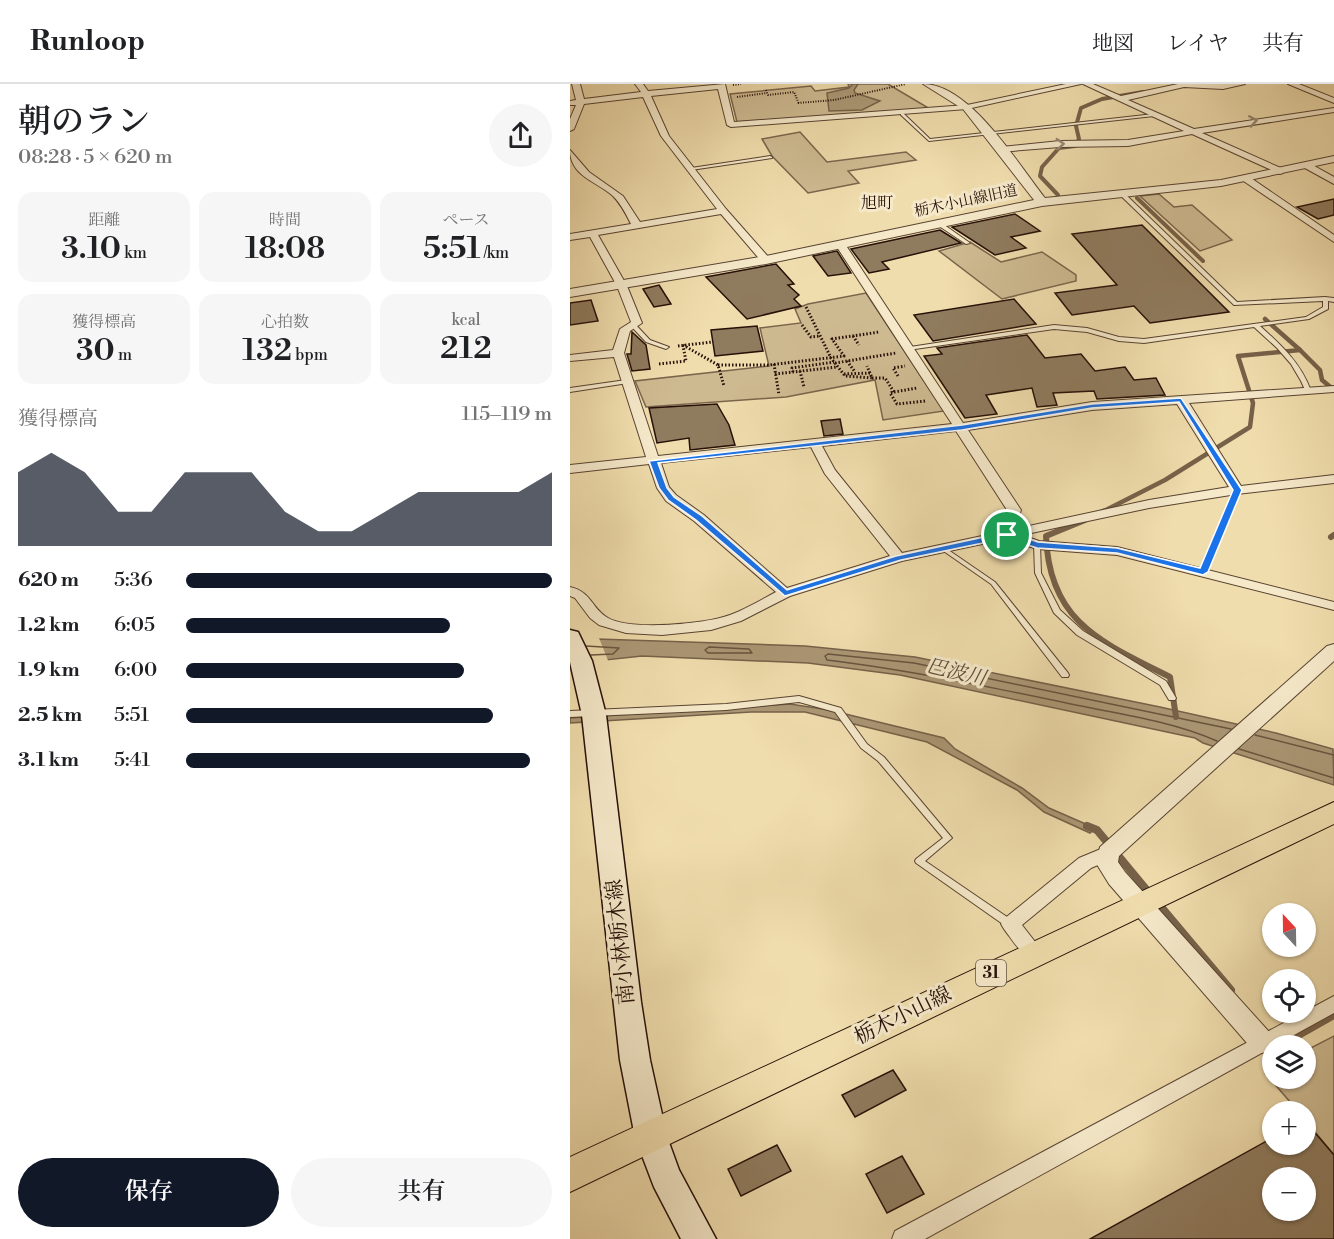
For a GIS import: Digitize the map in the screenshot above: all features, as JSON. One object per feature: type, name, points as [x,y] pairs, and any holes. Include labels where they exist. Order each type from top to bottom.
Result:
[{"type":"main road","name":"南小林栃木線","points":[[575,646],[588,717],[629,1013],[651,1137],[665,1176],[699,1239]]},
{"type":"main road","name":"栃木小山線","points":[[570,1175],[1034,952],[1140,905],[1334,812]]},
{"type":"street","points":[[570,129],[581,102],[576,84]]},
{"type":"street","points":[[639,84],[665,136],[723,212],[766,260]]},
{"type":"street","points":[[928,84],[967,107],[1042,202]]},
{"type":"street","points":[[570,103],[721,85],[732,125],[812,121],[967,107],[1077,84]]},
{"type":"street","points":[[1087,84],[1280,171]]},
{"type":"street","points":[[1116,97],[1184,85],[1223,87],[1241,84]]},
{"type":"street","points":[[1292,84],[1334,101]]},
{"type":"street","points":[[1002,150],[1060,144],[1114,144],[1334,110]]},
{"type":"street","points":[[570,153],[573,162],[593,181],[619,196],[638,227]]},
{"type":"street","name":"栃木小山線旧道","points":[[570,293],[766,260],[1042,202],[1189,188],[1334,159]]},
{"type":"street","points":[[1306,165],[1334,181]]},
{"type":"street","points":[[1245,178],[1334,239]]},
{"type":"street","points":[[570,237],[723,212]]},
{"type":"street","points":[[1319,228],[1334,225]]},
{"type":"street","points":[[593,234],[622,286],[637,323],[625,329],[618,353],[663,488],[671,498],[699,518],[785,593]]},
{"type":"street","points":[[840,244],[905,351],[962,427],[1014,510],[1007,535]]},
{"type":"street","points":[[570,358],[618,353]]},
{"type":"street","points":[[570,469],[962,427],[1092,406],[1328,390]]},
{"type":"street","points":[[1181,400],[1238,490]]},
{"type":"street","points":[[815,443],[829,471],[899,558]]},
{"type":"street","points":[[570,591],[580,595],[595,615],[604,622],[626,628],[662,630],[736,618],[785,593],[899,558],[1149,504],[1238,490],[1334,479]]},
{"type":"street","points":[[1007,535],[1037,545],[1117,551],[1334,606]]},
{"type":"street","points":[[1034,952],[1010,924],[1085,863],[1108,853],[1124,836],[1221,753],[1334,650]]},
{"type":"street","points":[[903,1239],[1262,1042],[1140,905],[1107,863],[1108,853]]},
{"type":"street","points":[[1275,1035],[1334,1004]]},
{"type":"lane","points":[[902,114],[929,140],[1154,115]]},
{"type":"lane","points":[[691,169],[770,157]]},
{"type":"lane","points":[[1120,193],[1236,304],[1334,300]]},
{"type":"lane","points":[[938,223],[968,243]]},
{"type":"lane","points":[[905,351],[1054,327],[1144,341],[1307,318],[1326,308],[1325,299]]},
{"type":"lane","points":[[633,325],[648,341],[666,347]]},
{"type":"lane","points":[[1258,325],[1290,356],[1305,380],[1308,392]]},
{"type":"lane","points":[[570,390],[626,382]]},
{"type":"lane","points":[[1203,572],[1238,490]]},
{"type":"lane","points":[[1037,545],[1038,573],[1057,611],[1080,633],[1162,683],[1172,698]]},
{"type":"lane","points":[[944,549],[993,583],[1065,675]]},
{"type":"lane","points":[[588,717],[799,699],[838,710],[864,746],[881,759],[948,838],[920,861],[1010,924]]},
{"type":"path","points":[[798,103],[834,100],[906,84]]},
{"type":"path","points":[[740,103],[736,96],[767,92],[794,92],[803,114],[812,121]]},
{"type":"path","points":[[806,307],[834,363],[843,374],[872,375]]},
{"type":"path","points":[[802,325],[811,337],[820,336]]},
{"type":"path","points":[[776,374],[834,363],[844,356],[832,339],[879,332]]},
{"type":"path","points":[[853,336],[859,345]]},
{"type":"path","points":[[659,364],[686,361],[683,345],[718,365],[834,363]]},
{"type":"path","points":[[793,372],[792,368],[905,351]]},
{"type":"path","points":[[847,361],[855,372]]},
{"type":"path","points":[[774,364],[779,395]]},
{"type":"path","points":[[718,365],[724,387]]},
{"type":"path","points":[[867,366],[872,375]]},
{"type":"path","points":[[898,376],[893,368],[906,366],[910,374]]},
{"type":"path","points":[[800,371],[804,387]]},
{"type":"path","points":[[843,374],[855,372],[885,378],[894,392]]},
{"type":"path","points":[[915,381],[919,388],[890,393],[900,405],[927,401]]},
{"type":"shaded area","points":[[848,84],[888,84],[930,109],[737,122],[730,94],[811,86],[815,91],[849,87]]},
{"type":"shaded area","points":[[800,132],[827,162],[906,152],[916,160],[848,171],[859,183],[808,193],[772,156],[762,139]]},
{"type":"shaded area","points":[[1159,194],[1174,207],[1192,205],[1232,240],[1200,251],[1140,196]]},
{"type":"shaded area","points":[[970,242],[1001,262],[1042,252],[1076,275],[1076,281],[1002,299],[939,251]]},
{"type":"shaded area","points":[[866,293],[944,411],[883,420],[875,380],[786,397],[646,407],[635,381],[769,366],[760,328],[801,323],[795,309],[808,304]]},
{"type":"shaded area","points":[[1334,1036],[1334,1155],[1316,1133],[1316,1101],[1289,1101],[1279,1089],[1316,1089],[1316,1045]]},
{"type":"water","points":[[853,84],[858,84],[854,90],[855,93],[880,101],[862,110],[829,111],[827,93],[849,88]]},
{"type":"water","name":"巴波川","points":[[597,639],[805,646],[915,657],[1160,707],[1276,733],[1333,749],[1334,785],[1203,743],[1195,738],[900,675],[808,663],[642,656],[596,661]]},
{"type":"water","points":[[790,704],[829,710],[944,738],[955,749],[1022,788],[1049,808],[1095,828],[1090,833],[1044,812],[1017,790],[927,742],[805,712],[751,712],[570,723],[570,718]]},
{"type":"pier","points":[[599,638],[609,663],[570,663],[570,639]]},
{"type":"building","points":[[1334,199],[1334,215],[1318,219],[1297,207]]},
{"type":"building","points":[[1015,214],[1040,231],[1011,237],[1026,248],[995,255],[952,227]]},
{"type":"building","points":[[1142,225],[1229,312],[1150,323],[1134,306],[1072,315],[1055,293],[1117,285],[1072,234]]},
{"type":"building","points":[[940,230],[961,243],[882,262],[889,269],[869,273],[851,249]]},
{"type":"building","points":[[837,251],[851,273],[828,276],[813,256]]},
{"type":"building","points":[[776,264],[794,284],[788,285],[799,295],[794,299],[801,306],[747,319],[706,277]]},
{"type":"building","points":[[659,285],[671,304],[654,307],[643,289]]},
{"type":"building","points":[[1014,299],[1036,324],[933,341],[914,315]]},
{"type":"building","points":[[591,300],[598,321],[570,325],[570,303]]},
{"type":"building","points":[[757,326],[763,351],[715,356],[711,330]]},
{"type":"building","points":[[632,332],[646,345],[650,369],[632,371],[627,354],[631,354]]},
{"type":"building","points":[[1027,335],[1045,358],[1081,354],[1095,371],[1125,367],[1134,380],[1156,378],[1165,395],[1097,399],[1094,391],[1053,393],[1057,405],[1037,407],[1032,388],[986,395],[997,414],[965,418],[924,356],[942,354],[937,348]]},
{"type":"building","points":[[717,404],[729,425],[735,445],[690,450],[689,438],[657,443],[649,408]]},
{"type":"building","points":[[840,419],[843,434],[824,436],[821,421]]},
{"type":"building","points":[[893,1070],[906,1090],[855,1117],[842,1095]]},
{"type":"building","points":[[1316,1134],[1334,1155],[1334,1239],[1090,1239],[1262,1144],[1262,1155],[1316,1155]]},
{"type":"building","points":[[777,1145],[791,1171],[741,1196],[728,1169]]},
{"type":"building","points":[[902,1156],[924,1194],[887,1213],[866,1174]]},
{"type":"waterway","points":[[1058,195],[1040,176],[1042,167],[1059,148],[1075,146],[1079,139],[1076,126],[1081,108],[1102,99],[1143,92]]},
{"type":"waterway","points":[[1137,198],[1203,261]]},
{"type":"waterway","points":[[1265,319],[1300,350]]},
{"type":"waterway","points":[[1102,512],[1165,480],[1250,427],[1253,403],[1238,356],[1300,350]]},
{"type":"waterway","points":[[1300,350],[1320,370],[1322,380],[1334,390]]},
{"type":"waterway","points":[[1100,513],[1105,511]]},
{"type":"waterway","points":[[1085,520],[1046,536],[1049,566],[1057,590],[1069,610],[1102,640],[1170,677],[1176,717]]},
{"type":"waterway","points":[[1086,826],[1091,828]]},
{"type":"waterway","points":[[1087,826],[1097,830],[1150,894]]},
{"type":"waterway","points":[[1157,902],[1231,990]]},
{"type":"waterway","points":[[1299,1035],[1334,1015]]},
{"type":"district","name":"旭町","points":[[877,203]]},
{"type":"route","points":[[1181,400],[1238,490],[1203,572],[1117,551],[1037,545],[1007,535],[899,558],[785,593],[699,518],[671,498],[663,488],[653,461],[962,427],[1092,406],[1181,400]]}]
